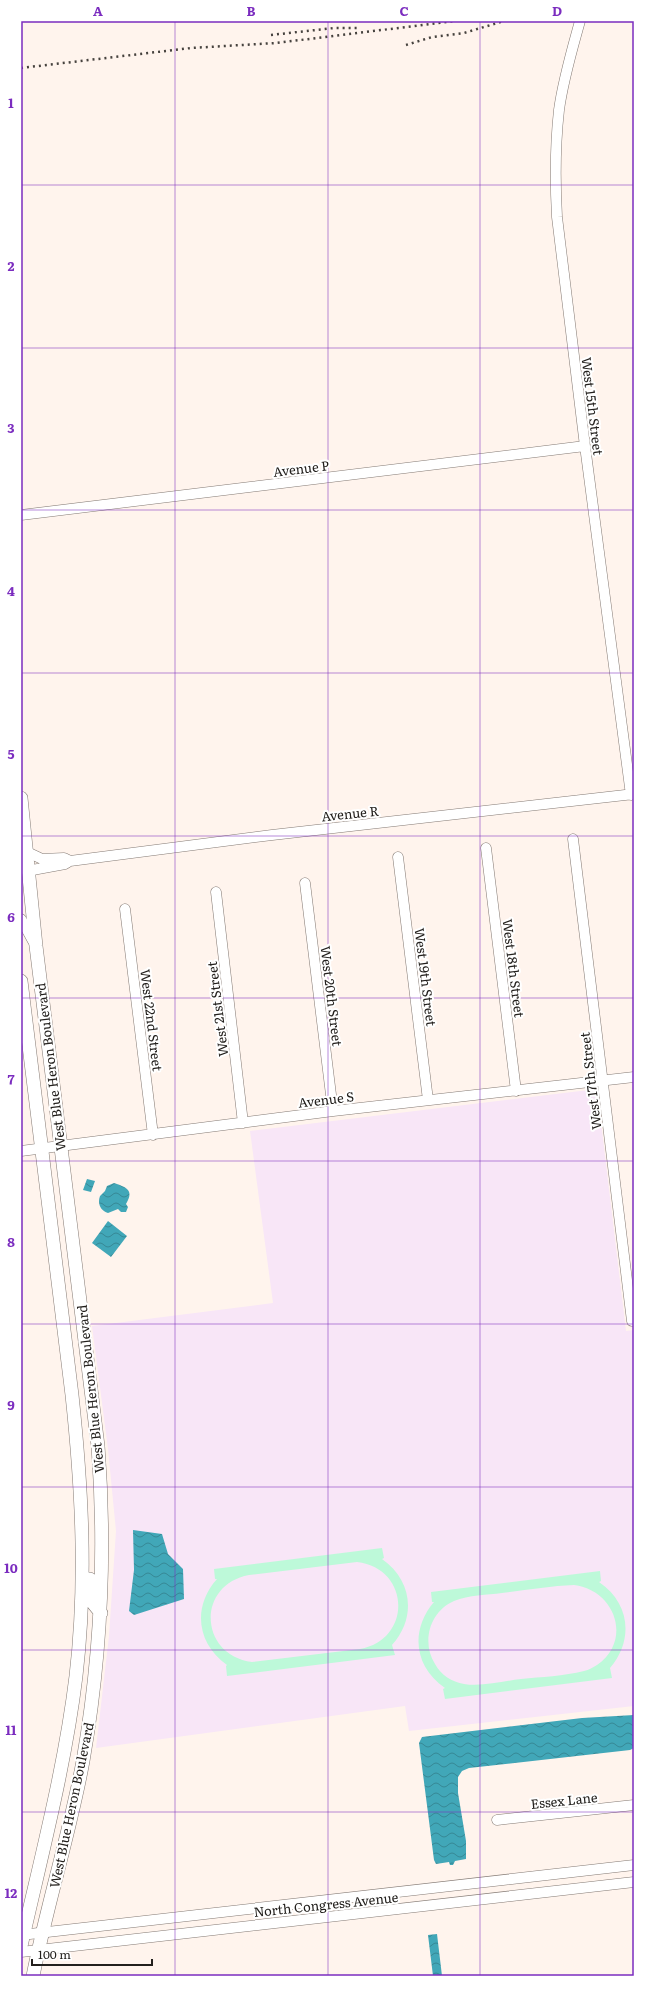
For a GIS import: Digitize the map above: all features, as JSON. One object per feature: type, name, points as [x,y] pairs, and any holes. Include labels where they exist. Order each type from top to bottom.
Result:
[{"type":"main road","name":"West Blue Heron Boulevard","points":[[21,798],[27,871],[98,1446],[102,1525],[101,1613],[83,1762],[33,1976]]},
{"type":"main road","name":"West Blue Heron Boulevard","points":[[21,981],[72,1395],[80,1485],[82,1552],[80,1625],[70,1719],[22,1938]]},
{"type":"main road","points":[[80,1485],[87,1490],[90,1511],[90,1595],[92,1602],[101,1613]]},
{"type":"main road","points":[[80,1625],[91,1635],[98,1645]]},
{"type":"street","name":"West 15th Street","points":[[580,21],[566,72],[559,109],[555,184],[558,223],[585,446],[633,795]]},
{"type":"street","name":"Avenue P","points":[[21,515],[585,446]]},
{"type":"street","name":"Avenue R","points":[[27,871],[65,864],[70,861],[272,835],[633,795]]},
{"type":"street","name":"West 17th Street","points":[[573,838],[633,1321]]},
{"type":"street","name":"West 18th Street","points":[[486,848],[516,1091]]},
{"type":"street","name":"Avenue R","points":[[25,851],[42,859],[64,858],[70,861]]},
{"type":"street","name":"West 19th Street","points":[[398,857],[428,1100]]},
{"type":"street","name":"West 20th Street","points":[[305,883],[334,1111]]},
{"type":"street","name":"West 21st Street","points":[[216,892],[244,1123]]},
{"type":"street","name":"West 22nd Street","points":[[125,909],[153,1135]]},
{"type":"street","points":[[21,919],[36,946]]},
{"type":"street","name":"Avenue S","points":[[21,1151],[334,1111],[634,1077]]},
{"type":"street","name":"Essex Lane","points":[[497,1820],[634,1805]]},
{"type":"street","name":"North Congress Avenue","points":[[22,1938],[43,1932],[634,1865]]},
{"type":"street","name":"North Congress Avenue","points":[[21,1952],[634,1882]]},
{"type":"shaded area","points":[[597,1089],[626,1331],[634,1330],[634,1706],[409,1731],[405,1706],[96,1748],[109,1636],[116,1531],[108,1449],[92,1326],[273,1303],[250,1131]]},
{"type":"green space","points":[[382,1548],[384,1558],[382,1559],[400,1577],[408,1599],[408,1611],[405,1623],[400,1634],[392,1645],[395,1655],[227,1676],[227,1665],[209,1647],[201,1625],[201,1613],[204,1601],[209,1590],[217,1579],[215,1579],[214,1569]],"holes":[[[357,1562],[375,1567],[387,1577],[395,1590],[398,1604],[396,1619],[389,1632],[377,1643],[360,1649],[252,1662],[234,1657],[222,1647],[214,1634],[211,1620],[213,1605],[220,1592],[232,1581],[249,1575]]]},
{"type":"green space","points":[[600,1571],[601,1581],[599,1582],[617,1600],[625,1622],[623,1646],[618,1657],[610,1668],[612,1678],[445,1699],[443,1689],[445,1688],[427,1670],[419,1648],[421,1624],[426,1613],[434,1602],[432,1602],[431,1592]],"holes":[[[574,1585],[588,1589],[600,1596],[609,1606],[614,1618],[616,1630],[614,1643],[608,1655],[597,1665],[588,1670],[561,1675],[471,1685],[451,1680],[437,1668],[429,1646],[430,1628],[439,1612],[454,1601],[472,1596],[556,1586]]]},
{"type":"water","points":[[87,1179],[95,1181],[91,1192],[83,1190]]},
{"type":"water","points":[[114,1183],[128,1189],[129,1199],[126,1204],[128,1207],[126,1212],[121,1212],[118,1209],[108,1213],[103,1211],[100,1207],[100,1196],[105,1191],[107,1186]]},
{"type":"water","points":[[108,1221],[127,1236],[111,1257],[92,1243]]},
{"type":"water","points":[[133,1530],[162,1534],[168,1554],[183,1569],[184,1599],[134,1615],[129,1611],[134,1570]]},
{"type":"water","points":[[634,1715],[634,1748],[630,1750],[469,1768],[462,1771],[458,1777],[458,1793],[466,1841],[466,1859],[455,1861],[453,1865],[450,1865],[449,1862],[436,1864],[434,1860],[419,1743],[422,1737],[582,1718]]},
{"type":"water","points":[[437,1934],[442,1976],[433,1976],[428,1935]]},
{"type":"railway","points":[[21,68],[191,48],[276,43],[455,21]]},
{"type":"railway","points":[[406,45],[432,37],[464,33],[504,21]]},
{"type":"railway","points":[[271,35],[334,28],[360,28]]}]
